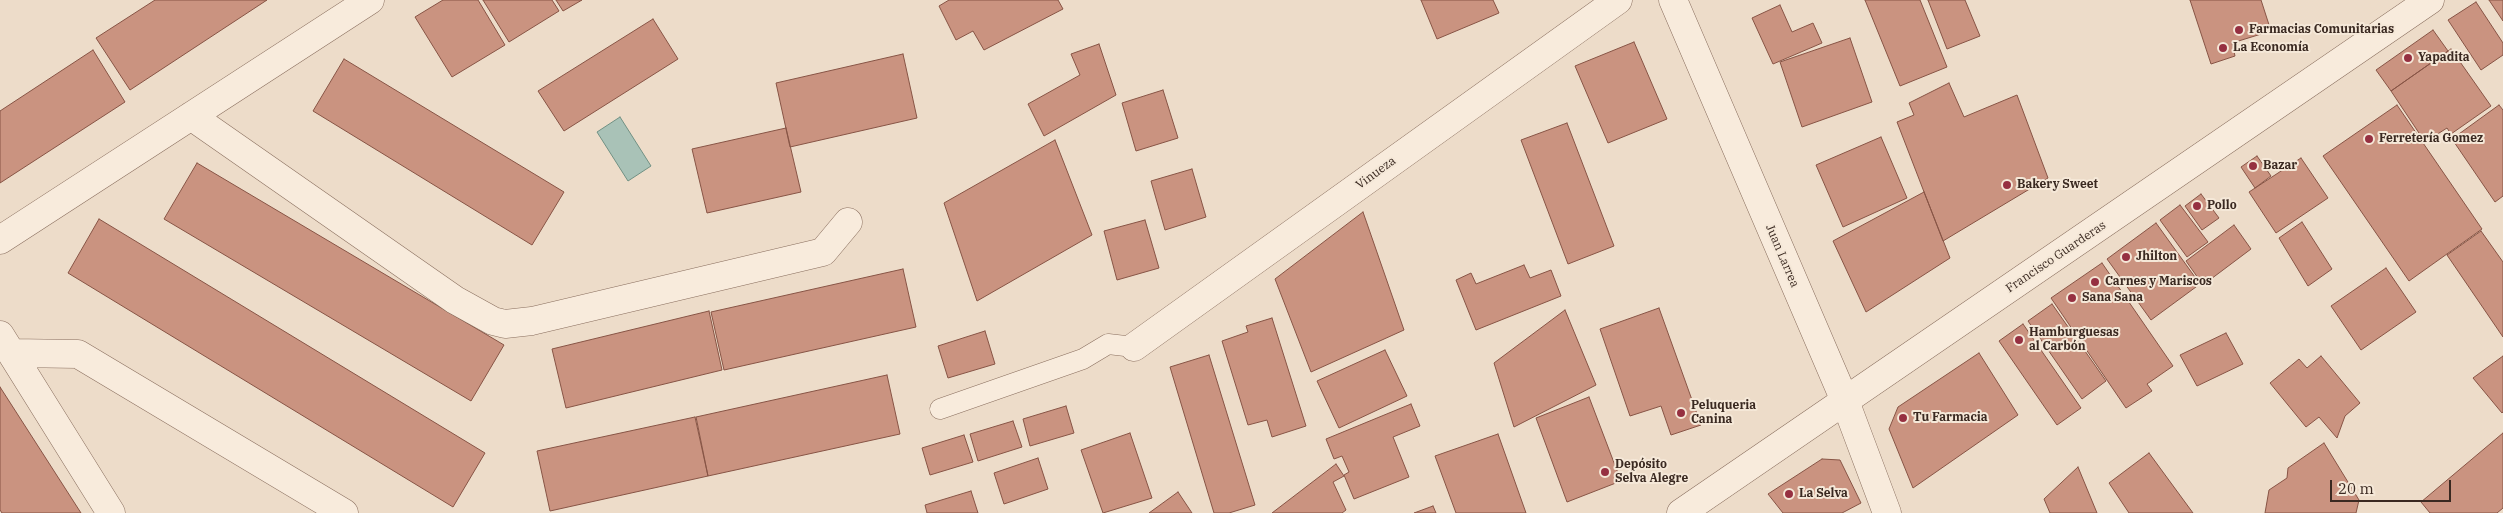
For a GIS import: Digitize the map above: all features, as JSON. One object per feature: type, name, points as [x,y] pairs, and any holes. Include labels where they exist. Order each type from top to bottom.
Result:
[{"type":"street","points":[[0,240],[370,0]]},
{"type":"street","name":"Vinueza","points":[[1134,347],[1618,0]]},
{"type":"street","name":"Juan Larrea","points":[[1673,0],[1845,401],[1887,513]]},
{"type":"street","name":"Francisco Guarderas","points":[[1681,513],[2430,0]]},
{"type":"street","points":[[191,116],[455,300],[492,321],[505,324],[532,321],[823,252],[848,222]]},
{"type":"street","points":[[6,344],[111,513]]},
{"type":"street","points":[[6,344],[78,354],[344,513]]},
{"type":"lane","points":[[940,409],[1083,359],[1108,344],[1134,347]]},
{"type":"shaded area","points":[[620,117],[651,166],[628,181],[597,132]]},
{"type":"building","points":[[155,0],[267,0],[130,90],[96,38]]},
{"type":"building","points":[[443,0],[478,0],[505,45],[452,77],[415,17]]},
{"type":"building","points":[[483,0],[552,0],[559,11],[509,42]]},
{"type":"building","points":[[556,0],[582,0],[563,11]]},
{"type":"building","points":[[949,0],[1058,0],[1063,9],[984,50],[973,31],[956,40],[939,6]]},
{"type":"building","points":[[1421,0],[1493,0],[1499,13],[1437,39]]},
{"type":"building","points":[[1865,0],[1920,0],[1947,67],[1900,86]]},
{"type":"building","points":[[1928,0],[1965,0],[1980,36],[1947,49]]},
{"type":"building","points":[[2190,0],[2261,0],[2271,31],[2232,43],[2235,56],[2211,64]]},
{"type":"building","points":[[2489,0],[2503,0],[2503,21]]},
{"type":"building","points":[[2476,2],[2503,43],[2503,55],[2481,70],[2448,20]]},
{"type":"building","points":[[1780,5],[1792,32],[1813,23],[1822,43],[1773,64],[1752,18]]},
{"type":"building","points":[[653,19],[678,59],[564,131],[538,91]]},
{"type":"building","points":[[2433,30],[2448,51],[2391,91],[2376,70]]},
{"type":"building","points":[[1850,38],[1872,102],[1802,127],[1780,62]]},
{"type":"building","points":[[1634,42],[1667,119],[1608,143],[1575,66]]},
{"type":"building","points":[[1099,44],[1116,95],[1044,136],[1028,104],[1080,75],[1071,54]]},
{"type":"building","points":[[2451,49],[2491,106],[2451,134],[2447,128],[2425,142],[2391,91]]},
{"type":"building","points":[[93,50],[125,102],[0,183],[0,111]]},
{"type":"building","points":[[903,54],[917,118],[790,147],[776,83]]},
{"type":"building","points":[[344,59],[564,192],[532,245],[313,111]]},
{"type":"building","points":[[1949,83],[1964,117],[2017,95],[2048,178],[1943,241],[1897,122],[1914,115],[1909,103]]},
{"type":"building","points":[[1163,90],[1178,138],[1136,151],[1122,103]]},
{"type":"building","points":[[2397,105],[2482,229],[2409,281],[2323,156]]},
{"type":"building","points":[[2499,105],[2503,110],[2503,196],[2495,202],[2452,139]]},
{"type":"building","points":[[1567,123],[1614,246],[1568,264],[1521,140]]},
{"type":"building","points":[[786,128],[801,192],[707,213],[692,149]]},
{"type":"building","points":[[1881,137],[1907,198],[1843,227],[1816,165]]},
{"type":"building","points":[[1055,140],[1092,235],[977,301],[944,203]]},
{"type":"building","points":[[2257,156],[2271,176],[2255,188],[2241,167]]},
{"type":"building","points":[[2301,158],[2328,198],[2276,233],[2249,192]]},
{"type":"building","points":[[197,163],[504,345],[471,401],[164,219]]},
{"type":"building","points":[[1192,169],[1206,217],[1165,230],[1151,181]]},
{"type":"building","points":[[1924,192],[1950,258],[1866,312],[1833,241]]},
{"type":"building","points":[[2201,194],[2219,218],[2202,230],[2185,206]]},
{"type":"building","points":[[2180,205],[2208,242],[2187,257],[2160,220]]},
{"type":"building","points":[[1363,212],[1404,330],[1311,372],[1275,279]]},
{"type":"building","points":[[99,219],[485,453],[453,507],[68,273]]},
{"type":"building","points":[[1145,220],[1159,268],[1117,280],[1104,231]]},
{"type":"building","points":[[2302,222],[2332,269],[2308,286],[2279,238]]},
{"type":"building","points":[[2156,223],[2200,284],[2151,320],[2107,259]]},
{"type":"building","points":[[2234,225],[2251,249],[2203,285],[2186,261]]},
{"type":"building","points":[[2481,231],[2503,262],[2503,337],[2447,255]]},
{"type":"building","points":[[2102,263],[2173,366],[2147,384],[2152,391],[2126,408],[2051,298]]},
{"type":"building","points":[[1524,265],[1530,278],[1551,270],[1561,296],[1476,330],[1456,280],[1471,273],[1476,284]]},
{"type":"building","points":[[2386,268],[2416,312],[2361,350],[2331,306]]},
{"type":"building","points":[[903,269],[916,327],[724,370],[711,312]]},
{"type":"building","points":[[2052,304],[2106,381],[2082,399],[2028,321]]},
{"type":"building","points":[[1659,308],[1701,425],[1671,435],[1661,406],[1630,416],[1600,329]]},
{"type":"building","points":[[1565,310],[1596,385],[1514,427],[1494,363]]},
{"type":"building","points":[[709,311],[722,370],[566,408],[552,349]]},
{"type":"building","points":[[1272,318],[1306,426],[1272,437],[1267,420],[1248,425],[1222,341],[1248,332],[1246,326]]},
{"type":"building","points":[[2023,324],[2081,408],[2057,425],[1999,341]]},
{"type":"building","points":[[985,331],[995,364],[948,378],[938,346]]},
{"type":"building","points":[[2226,333],[2243,364],[2197,386],[2180,355]]},
{"type":"building","points":[[1385,350],[1407,396],[1339,428],[1317,381]]},
{"type":"building","points":[[1979,353],[2018,415],[1913,488],[1889,429],[1898,407]]},
{"type":"building","points":[[1209,355],[1255,505],[1229,513],[1214,513],[1170,367]]},
{"type":"building","points":[[2321,356],[2360,403],[2345,416],[2337,438],[2319,417],[2306,427],[2270,383],[2299,359],[2307,368]]},
{"type":"building","points":[[2503,356],[2503,412],[2502,413],[2473,378]]},
{"type":"building","points":[[887,375],[900,434],[708,476],[696,417]]},
{"type":"building","points":[[0,387],[81,513],[2,513],[0,510]]},
{"type":"building","points":[[1589,397],[1621,481],[1567,502],[1536,418]]},
{"type":"building","points":[[1411,404],[1420,426],[1393,437],[1409,477],[1354,499],[1344,475],[1349,472],[1342,456],[1334,459],[1326,439]]},
{"type":"building","points":[[1066,406],[1074,433],[1030,446],[1023,419]]},
{"type":"building","points":[[695,417],[708,476],[550,511],[537,451]]},
{"type":"building","points":[[1013,421],[1022,447],[978,461],[970,434]]},
{"type":"building","points":[[1130,433],[1152,498],[1103,513],[1081,450]]},
{"type":"building","points":[[2503,433],[2503,508],[2497,513],[2430,513],[2421,502]]},
{"type":"building","points":[[1498,434],[1526,513],[1456,513],[1435,456]]},
{"type":"building","points":[[964,435],[973,462],[930,475],[922,448]]},
{"type":"building","points":[[2324,443],[2359,500],[2356,513],[2265,513],[2269,490],[2287,478],[2288,468]]},
{"type":"building","points":[[2149,453],[2193,513],[2129,513],[2109,483]]},
{"type":"building","points":[[1038,458],[1048,489],[1004,504],[994,473]]},
{"type":"building","points":[[1822,459],[1840,460],[1861,503],[1842,513],[1783,513],[1768,494]]},
{"type":"building","points":[[1336,464],[1344,476],[1333,482],[1346,510],[1342,513],[1272,513]]},
{"type":"building","points":[[2078,467],[2097,513],[2050,513],[2044,499]]},
{"type":"building","points":[[971,491],[978,513],[927,513],[925,505]]},
{"type":"building","points":[[1178,492],[1192,513],[1149,513]]},
{"type":"building","points":[[1433,506],[1436,513],[1414,513]]},
{"type":"place","name":"Farmacias Comunitarias","points":[[2239,30]]},
{"type":"place","name":"La Economía","points":[[2223,48]]},
{"type":"place","name":"Yapadita","points":[[2408,58]]},
{"type":"place","name":"Ferretería Gomez","points":[[2369,139]]},
{"type":"place","name":"Bazar","points":[[2253,166]]},
{"type":"place","name":"Bakery Sweet","points":[[2007,185]]},
{"type":"place","name":"Pollo","points":[[2197,206]]},
{"type":"place","name":"Jhilton","points":[[2126,257]]},
{"type":"place","name":"Carnes y Mariscos","points":[[2095,282]]},
{"type":"place","name":"Sana Sana","points":[[2072,298]]},
{"type":"place","name":"Hamburguesas al Carbón","points":[[2019,340]]},
{"type":"place","name":"Peluqueria Canina","points":[[1681,413]]},
{"type":"place","name":"Tu Farmacia","points":[[1903,418]]},
{"type":"place","name":"Depósito Selva Alegre","points":[[1605,472]]},
{"type":"place","name":"La Selva","points":[[1789,494]]}]
